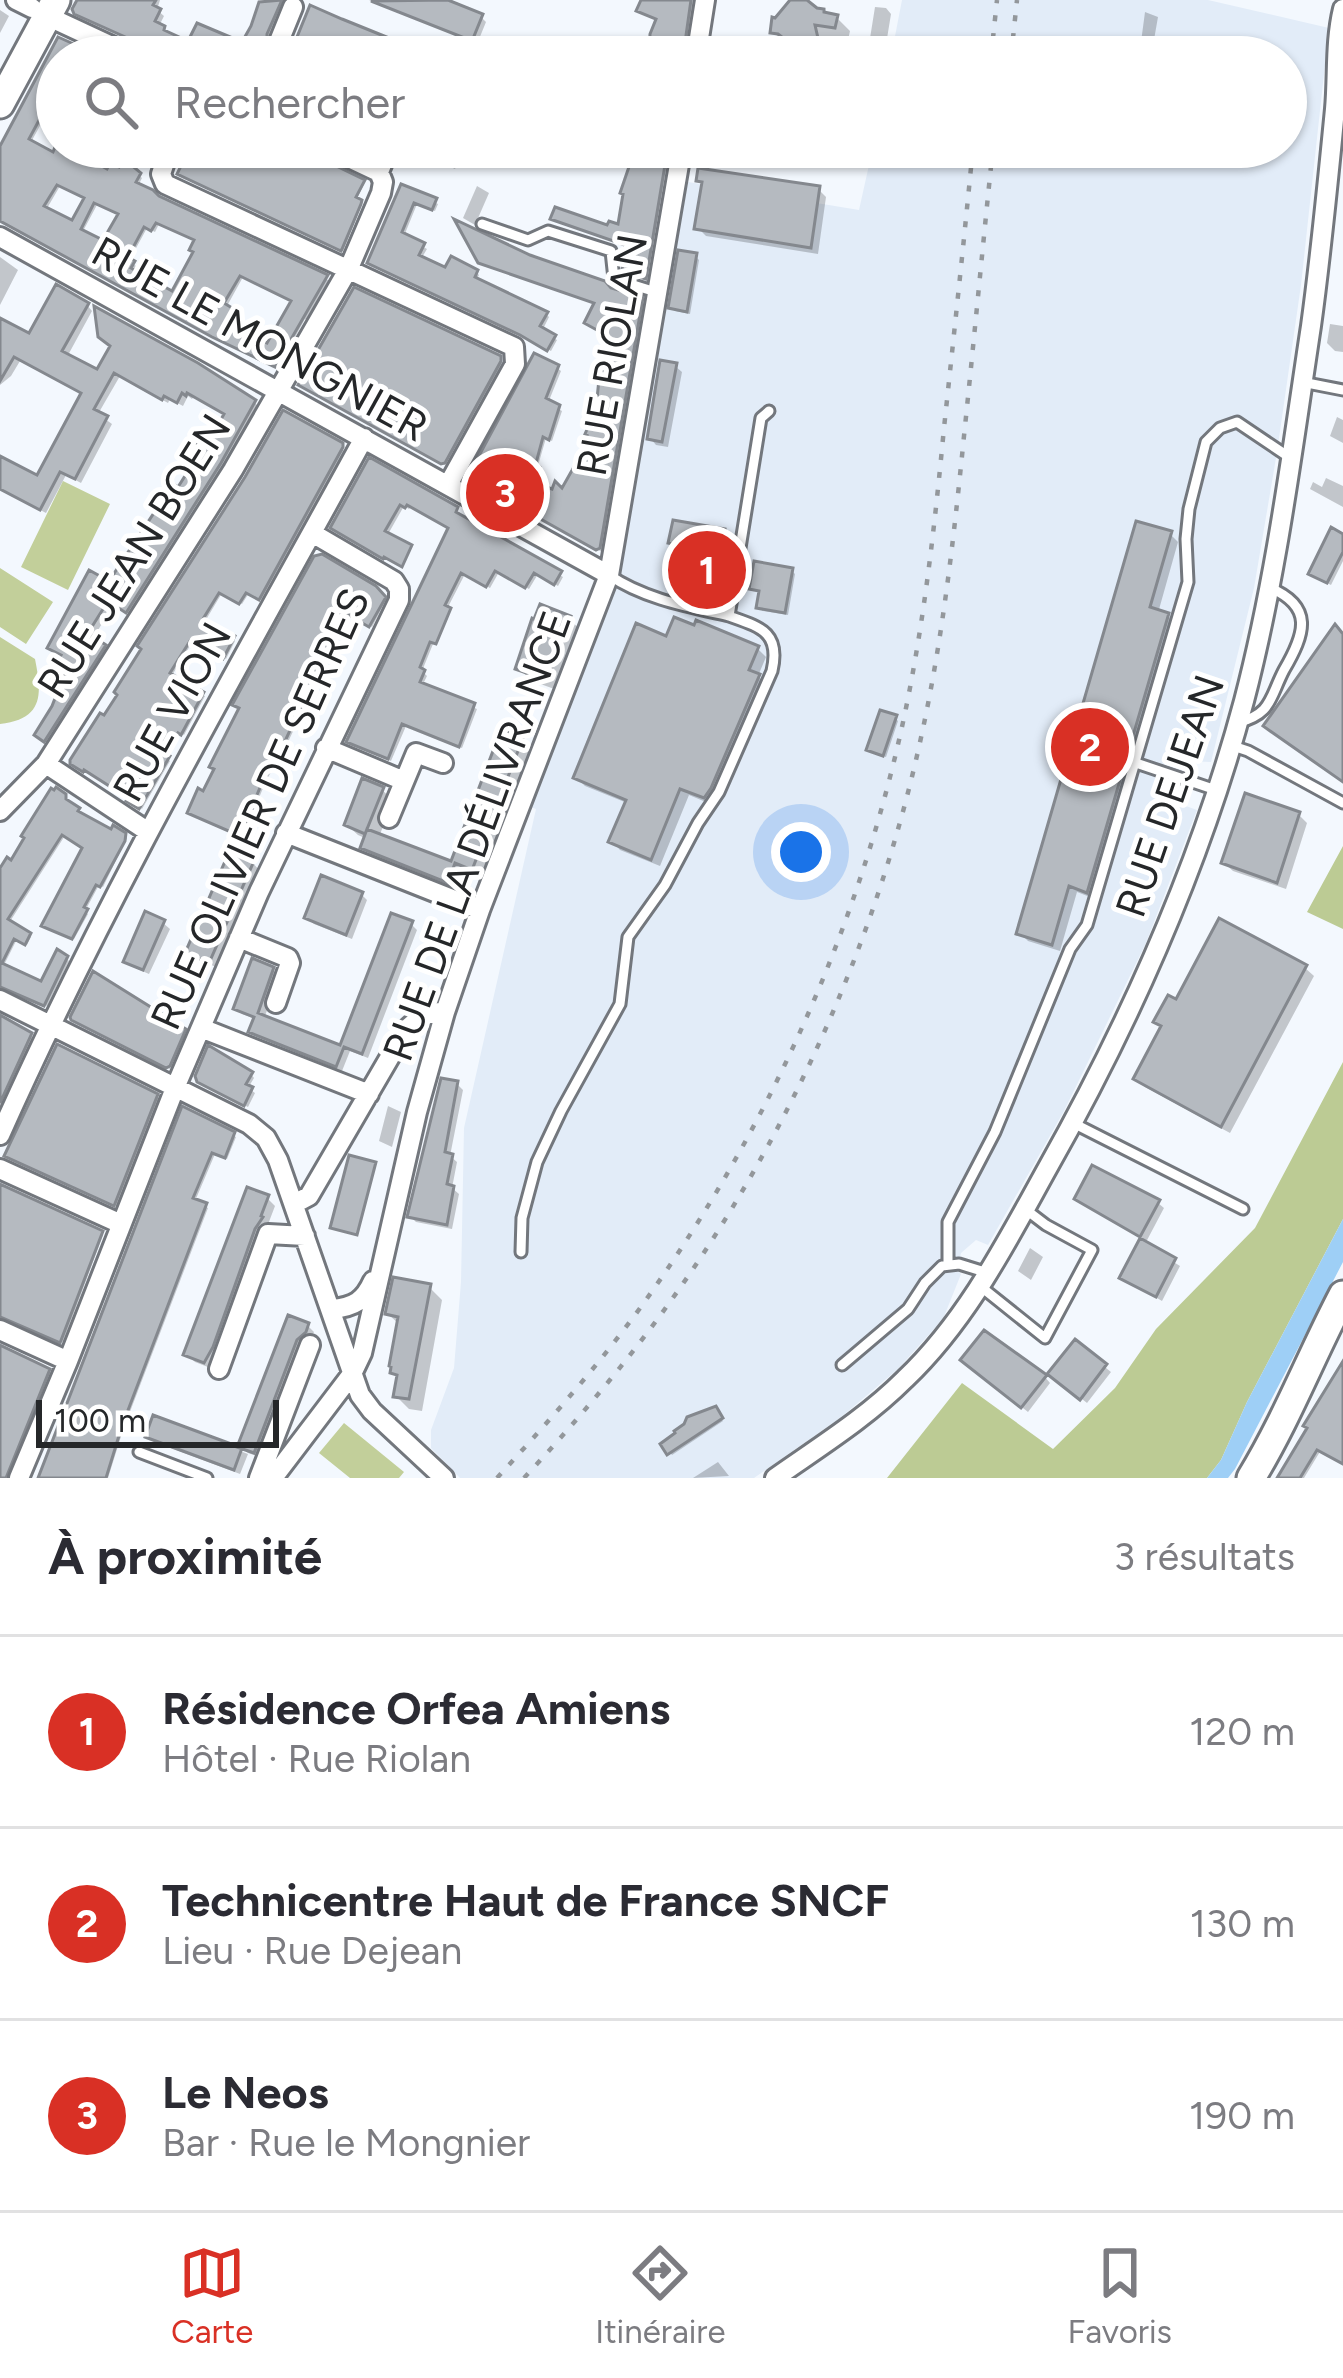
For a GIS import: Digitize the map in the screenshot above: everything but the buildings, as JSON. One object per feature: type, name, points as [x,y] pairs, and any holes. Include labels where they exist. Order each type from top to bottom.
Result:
[{"type":"street","points":[[699,36],[705,0]]},
{"type":"street","points":[[39,4],[97,36]]},
{"type":"street","points":[[0,66],[39,4]]},
{"type":"street","points":[[0,104],[39,4]]},
{"type":"street","points":[[281,36],[293,7]]},
{"type":"street","name":"RUE DEJEAN","points":[[775,1478],[870,1411],[906,1379],[984,1280],[1072,1123],[1185,884],[1237,723],[1268,586],[1338,130],[1338,35],[1343,9]]},
{"type":"street","points":[[163,168],[166,184],[514,347],[515,364],[448,485]]},
{"type":"street","points":[[371,168],[379,172]]},
{"type":"street","name":"RUE JEAN BOEN","points":[[0,811],[46,764],[180,556],[279,390],[349,268],[381,193],[381,168]]},
{"type":"street","name":"RUE RIOLAN","points":[[610,575],[679,168]]},
{"type":"street","name":"RUE LE MONGNIER","points":[[0,237],[610,575]]},
{"type":"street","name":"RUE VION","points":[[0,1135],[49,1024],[147,831],[364,438]]},
{"type":"street","name":"RUE OLIVIER DE SERRES","points":[[20,1478],[239,938],[399,600],[394,581],[312,533]]},
{"type":"street","name":"RUE DE LA DÉLIVRANCE","points":[[273,1478],[352,1374],[362,1353],[445,1012],[610,575]]},
{"type":"street","points":[[326,748],[404,781]]},
{"type":"street","points":[[389,818],[416,753],[443,763]]},
{"type":"street","points":[[46,764],[147,831]]},
{"type":"street","points":[[286,833],[480,910]]},
{"type":"street","points":[[239,938],[288,958],[276,1003]]},
{"type":"street","points":[[0,1000],[266,1138],[278,1160],[360,1395],[443,1478]]},
{"type":"street","points":[[294,1204],[309,1196],[405,1031],[429,1012],[445,1012]]},
{"type":"street","points":[[201,1028],[369,1094]]},
{"type":"street","points":[[0,1169],[121,1224]]},
{"type":"street","points":[[219,1369],[268,1234],[305,1236]]},
{"type":"street","name":"RUE DE LA DÉLIVRANCE","points":[[332,1309],[355,1306],[382,1262]]},
{"type":"street","points":[[1251,1478],[1280,1431],[1343,1295]]},
{"type":"street","points":[[0,1330],[68,1361]]},
{"type":"street","points":[[259,1478],[310,1345]]},
{"type":"lane","points":[[0,86],[39,4]]},
{"type":"lane","points":[[482,224],[528,240],[548,231],[611,251],[614,279],[659,292]]},
{"type":"lane","points":[[1302,382],[1343,390]]},
{"type":"lane","points":[[729,616],[761,418],[769,411]]},
{"type":"lane","points":[[948,1265],[947,1222],[995,1132],[1070,949],[1087,925],[1188,581],[1189,508],[1206,442],[1220,428],[1237,422],[1291,458]]},
{"type":"lane","points":[[521,1252],[522,1218],[537,1162],[620,1004],[628,937],[665,885],[719,792],[772,670],[775,652],[770,636],[750,624],[685,607],[610,575]]},
{"type":"lane","points":[[1237,723],[1255,718],[1266,708],[1302,635],[1301,617],[1292,600],[1268,586]]},
{"type":"lane","points":[[1230,745],[1343,803]]},
{"type":"lane","points":[[1136,763],[1216,790]]},
{"type":"lane","points":[[1072,1123],[1243,1209]]},
{"type":"lane","points":[[842,1365],[908,1310],[925,1282],[948,1265],[958,1264],[984,1280],[1045,1338],[1092,1250],[1025,1209]]},
{"type":"lane","points":[[139,1452],[207,1478]]},
{"type":"shaded area","points":[[902,0],[1208,0],[1329,28],[1301,285],[1254,588],[1211,762],[1185,761],[1172,801],[1197,810],[1146,943],[1064,1111],[988,1245],[976,1240],[961,1253],[957,1271],[961,1274],[943,1319],[898,1369],[840,1418],[754,1478],[460,1478],[431,1448],[431,1430],[454,1368],[464,1128],[536,809],[526,805],[615,585],[688,182],[859,210],[868,168],[1307,168],[1307,36],[895,36]]},
{"type":"green space","points":[[63,481],[110,504],[68,590],[21,567]]},
{"type":"green space","points":[[0,568],[53,602],[26,644],[0,627]]},
{"type":"green space","points":[[0,637],[35,659],[39,694],[25,717],[0,724]]},
{"type":"green space","points":[[1343,846],[1343,929],[1307,912]]},
{"type":"green space","points":[[1343,1062],[1343,1219],[1221,1460],[1207,1478],[887,1478],[962,1383],[1053,1449],[1115,1388],[1156,1329],[1255,1228]]},
{"type":"green space","points":[[344,1423],[404,1472],[399,1478],[350,1478],[319,1453]]},
{"type":"water","points":[[1343,1219],[1343,1262],[1235,1469],[1228,1478],[1207,1478],[1221,1460]]},
{"type":"railway","points":[[993,36],[997,0]]},
{"type":"railway","points":[[1013,36],[1017,0]]},
{"type":"railway","points":[[497,1478],[609,1349],[689,1236],[770,1094],[837,944],[887,788],[919,638],[971,168]]},
{"type":"railway","points":[[524,1478],[635,1349],[734,1205],[803,1077],[861,942],[905,803],[936,660],[991,168]]},
{"type":"place","name":"Le Neos","points":[[505,493]]},
{"type":"place","name":"Résidence Orfea Amiens","points":[[707,570]]},
{"type":"place","name":"Technicentre Haut de France SNCF","points":[[1090,747]]}]
